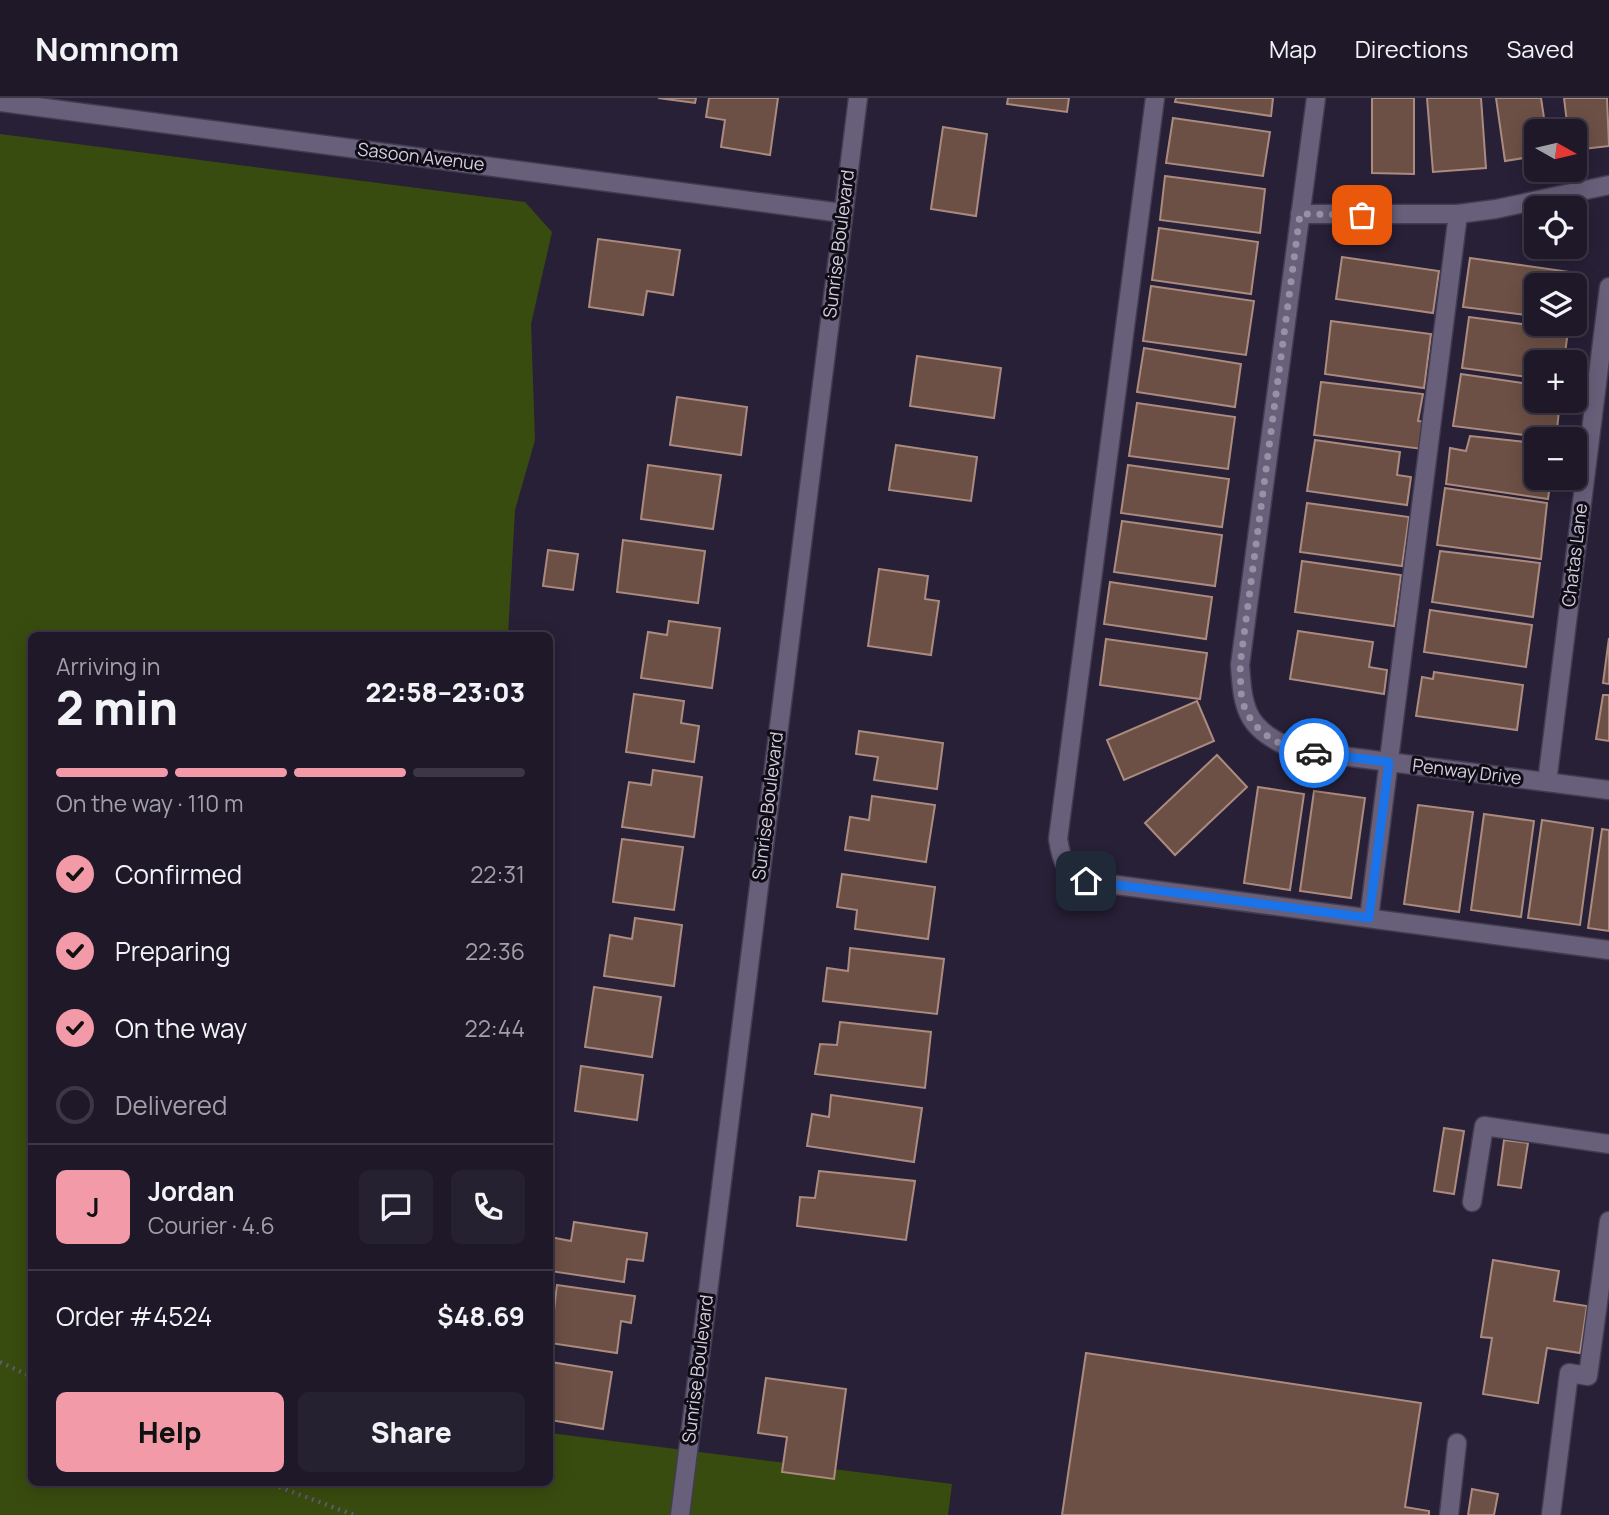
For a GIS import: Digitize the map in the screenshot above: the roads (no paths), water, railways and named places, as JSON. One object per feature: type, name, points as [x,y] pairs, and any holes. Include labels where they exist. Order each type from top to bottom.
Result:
[{"type":"street","name":"Sunrise Boulevard","points":[[680,1515],[858,98]]},
{"type":"street","points":[[1155,98],[1058,839],[1062,862],[1072,873],[1086,881],[1609,950]]},
{"type":"street","name":"Penway Drive","points":[[1316,98],[1240,665],[1242,699],[1251,721],[1271,740],[1295,750],[1609,790]]},
{"type":"street","name":"Sasoon Avenue","points":[[0,102],[842,212]]},
{"type":"street","points":[[1300,214],[1458,214],[1496,209],[1609,185]]},
{"type":"street","points":[[1369,918],[1458,214]]},
{"type":"street","name":"Chatas Lane","points":[[1547,782],[1609,287]]},
{"type":"street","points":[[1472,1202],[1484,1126],[1609,1144]]},
{"type":"street","points":[[1551,1515],[1569,1373],[1588,1376],[1609,1221]]},
{"type":"street","points":[[1449,1515],[1457,1443]]}]
